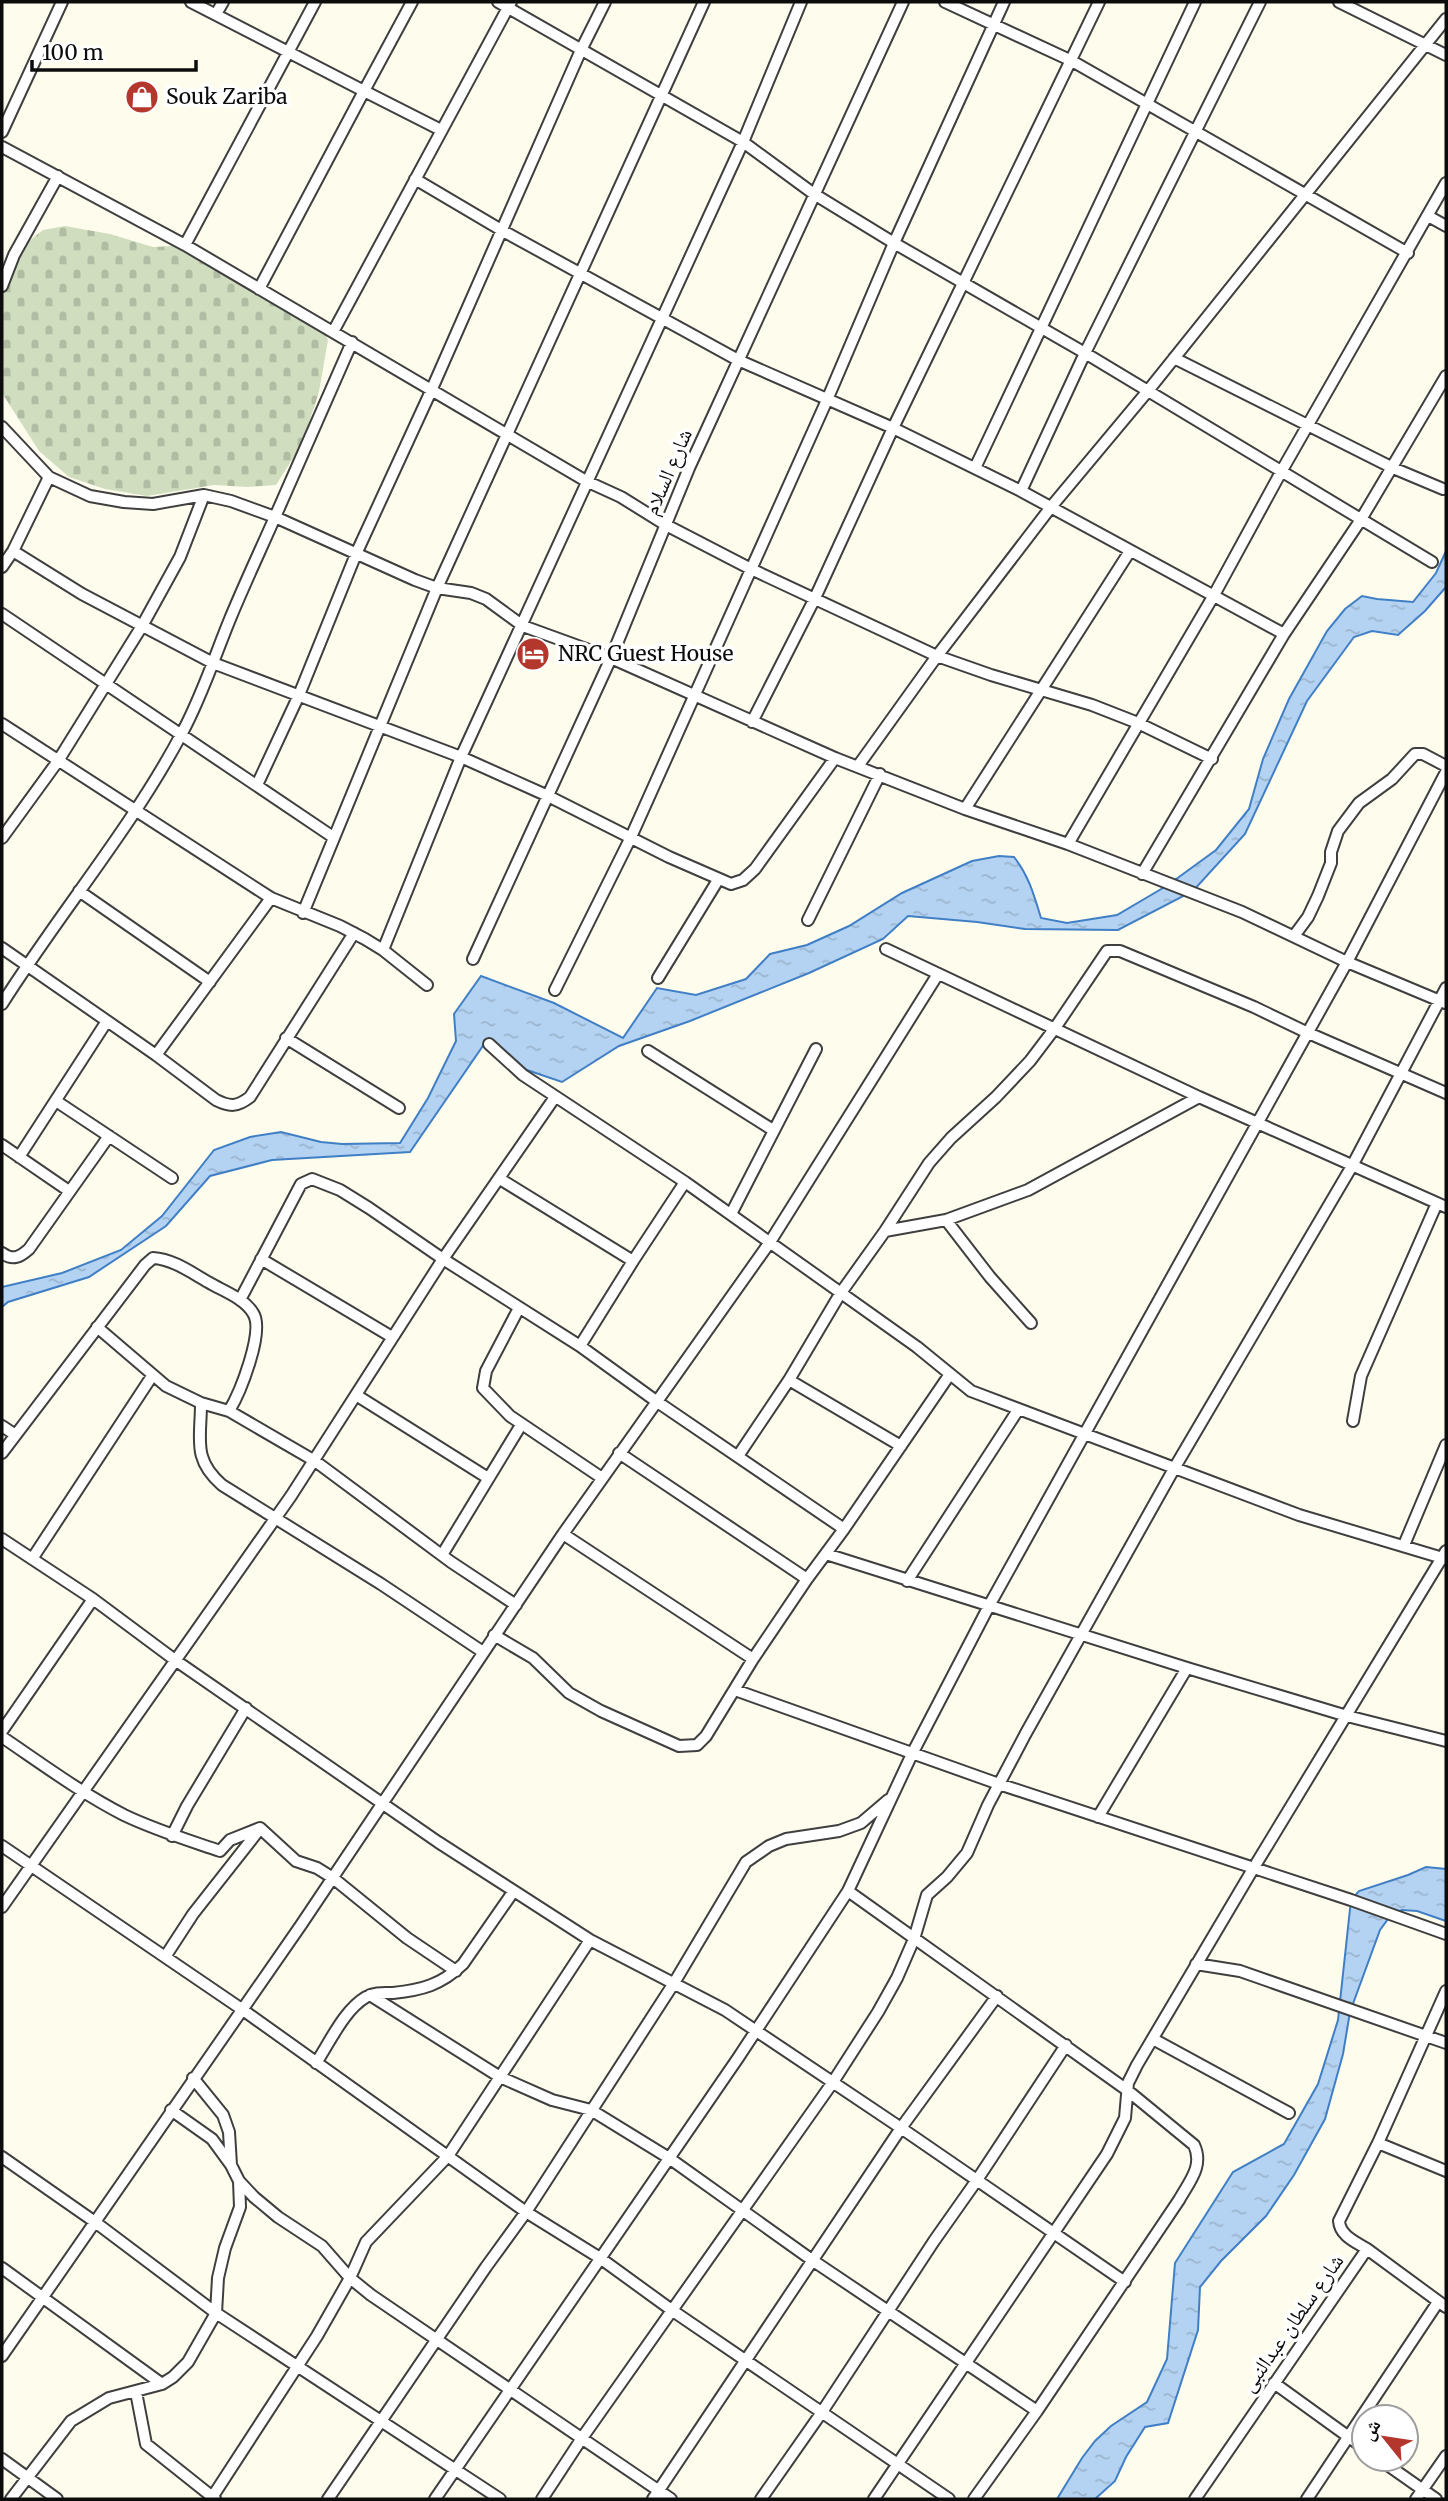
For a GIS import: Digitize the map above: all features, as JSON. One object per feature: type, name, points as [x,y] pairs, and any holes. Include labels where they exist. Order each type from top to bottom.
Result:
[{"type":"street","points":[[2,132],[62,2]]},
{"type":"street","points":[[191,2],[441,130]]},
{"type":"street","points":[[216,14],[223,2]]},
{"type":"street","points":[[186,246],[315,2]]},
{"type":"street","points":[[259,289],[412,2]]},
{"type":"street","points":[[257,785],[299,695],[356,554],[503,231],[581,50],[605,2]]},
{"type":"street","points":[[303,913],[437,588],[664,95],[704,2]]},
{"type":"street","points":[[383,950],[461,757],[743,142],[801,2]]},
{"type":"street","name":"شارع السلام","points":[[473,959],[611,658],[689,468],[903,2]]},
{"type":"street","points":[[945,2],[1072,61],[1409,253]]},
{"type":"street","points":[[555,990],[631,837],[827,400],[894,243],[1004,2]]},
{"type":"street","points":[[752,722],[1099,2]]},
{"type":"street","points":[[975,468],[1195,2]]},
{"type":"street","points":[[1021,491],[1085,353],[1260,2]]},
{"type":"street","points":[[1347,3],[1446,55]]},
{"type":"street","points":[[333,332],[505,4],[743,142],[814,194],[894,243],[1085,353],[1432,562]]},
{"type":"street","points":[[858,766],[937,656],[1051,507],[1147,392],[1446,19]]},
{"type":"street","points":[[2,147],[186,246],[352,342],[506,436],[751,569],[937,656],[990,676],[1043,690],[1138,723],[1212,759]]},
{"type":"street","points":[[2,286],[14,255],[58,176]]},
{"type":"street","points":[[415,179],[503,231],[738,360],[893,428],[1021,491],[1284,634]]},
{"type":"street","points":[[1068,844],[1214,596],[1281,472],[1409,253],[1446,183]]},
{"type":"street","points":[[1428,216],[1446,226]]},
{"type":"street","points":[[2,1004],[27,964],[135,812],[182,734],[244,584],[352,342]]},
{"type":"street","points":[[1174,358],[1393,468],[1443,489]]},
{"type":"street","points":[[1142,874],[1284,634],[1360,521],[1446,376]]},
{"type":"street","points":[[2,427],[50,477],[90,496],[153,504],[204,495],[231,500],[437,588],[471,593],[486,599],[523,625],[611,658],[835,758],[965,810],[1068,844],[1242,912],[1347,962],[1443,1002]]},
{"type":"street","points":[[2,567],[13,551],[50,477]]},
{"type":"street","points":[[3,834],[58,761],[142,626],[180,557],[204,495]]},
{"type":"street","points":[[13,551],[82,594],[213,663],[461,757],[731,884],[737,883],[755,869],[835,758]]},
{"type":"street","points":[[965,810],[1130,551]]},
{"type":"street","points":[[2,614],[333,837]]},
{"type":"street","points":[[2,724],[271,898],[354,933],[383,950],[427,985]]},
{"type":"street","points":[[1294,936],[1308,917],[1318,896],[1331,863],[1331,852],[1338,831],[1359,803],[1392,779],[1415,754],[1423,754],[1446,766]]},
{"type":"street","points":[[435,2499],[756,2031],[848,1891],[912,1754],[990,1604],[1347,962],[1446,772]]},
{"type":"street","points":[[808,920],[880,774]]},
{"type":"street","points":[[658,978],[718,880]]},
{"type":"street","points":[[79,891],[210,982]]},
{"type":"street","points":[[156,1055],[271,898]]},
{"type":"street","points":[[2,948],[216,1100],[226,1105],[236,1105],[250,1097],[354,933]]},
{"type":"street","points":[[886,950],[1199,1097],[1441,1205],[1361,1376],[1353,1421]]},
{"type":"street","points":[[738,1456],[789,1380],[840,1294],[929,1164],[951,1138],[996,1097],[1055,1028],[1107,951],[1116,950],[1254,1007],[1446,1093]]},
{"type":"street","points":[[2,2356],[193,2078],[243,2010],[563,1534],[770,1242],[938,974]]},
{"type":"street","points":[[542,2499],[582,2438],[833,2082],[878,2012],[914,1939],[927,1895],[967,1853],[999,1784],[1082,1634],[1175,1467],[1352,1166],[1401,1073],[1443,1002],[1446,988]]},
{"type":"street","points":[[19,1157],[107,1021]]},
{"type":"street","points":[[286,1038],[399,1108]]},
{"type":"street","points":[[489,1044],[523,1075],[731,1214],[917,1347],[971,1391],[1299,1515],[1445,1556],[1253,1869],[1130,2078],[1127,2110],[1112,2145],[874,2499]]},
{"type":"street","points":[[731,1214],[816,1049]]},
{"type":"street","points":[[648,1051],[773,1130]]},
{"type":"street","points":[[2,1907],[275,1519],[443,1259],[555,1097]]},
{"type":"street","points":[[885,1231],[946,1220],[1028,1189],[1199,1097]]},
{"type":"street","points":[[56,1101],[172,1178]]},
{"type":"street","points":[[2,1253],[16,1258],[29,1249],[109,1136]]},
{"type":"street","points":[[2,1145],[69,1191]]},
{"type":"street","points":[[500,1178],[633,1261]]},
{"type":"street","points":[[240,1300],[301,1184],[312,1179],[341,1190],[580,1346],[844,1529]]},
{"type":"street","points":[[580,1346],[685,1182]]},
{"type":"street","points":[[946,1220],[990,1277],[1031,1323]]},
{"type":"street","points":[[2,1453],[153,1258],[180,1266],[240,1300],[254,1314],[256,1328],[243,1385],[229,1411]]},
{"type":"street","points":[[261,1259],[392,1337]]},
{"type":"street","points":[[519,1308],[486,1371],[483,1388],[501,1409],[521,1425],[602,1478]]},
{"type":"street","points":[[97,1327],[166,1386],[201,1403],[229,1411],[314,1461],[442,1555],[516,1605]]},
{"type":"street","points":[[494,1635],[533,1658],[580,1700],[679,1746],[692,1747],[702,1741],[752,1659],[950,1374]]},
{"type":"street","points":[[33,1559],[152,1376]]},
{"type":"street","points":[[789,1380],[901,1446]]},
{"type":"street","points":[[356,1395],[488,1478]]},
{"type":"street","points":[[201,1403],[202,1462],[222,1485],[381,1584],[483,1652]]},
{"type":"street","points":[[907,1581],[1018,1410]]},
{"type":"street","points":[[442,1555],[521,1425]]},
{"type":"street","points":[[2,1426],[15,1434]]},
{"type":"street","points":[[1404,1545],[1446,1445]]},
{"type":"street","points":[[619,1453],[807,1578]]},
{"type":"street","points":[[563,1534],[752,1659]]},
{"type":"street","points":[[2,1539],[513,1892],[590,1940],[674,1983],[756,2031],[1125,2282]]},
{"type":"street","points":[[826,1554],[1187,1668],[1347,1716],[1446,1741]]},
{"type":"street","points":[[2,1731],[93,1600]]},
{"type":"street","points":[[1098,1817],[1187,1668]]},
{"type":"street","points":[[735,1690],[999,1784],[1446,1934]]},
{"type":"street","points":[[172,1836],[246,1707]]},
{"type":"street","points":[[2,1737],[83,1792],[172,1836],[220,1851],[230,1840],[260,1828]]},
{"type":"street","points":[[328,2499],[526,2212],[753,1855],[786,1839],[839,1831],[861,1823],[892,1798]]},
{"type":"street","points":[[260,1828],[296,1861],[317,1868],[332,1878],[407,1938],[456,1971]]},
{"type":"street","points":[[165,1957],[193,1914],[260,1828]]},
{"type":"street","points":[[2,1846],[243,2010],[526,2212],[600,2258],[673,2311],[949,2499]]},
{"type":"street","points":[[848,1891],[1127,2090],[1194,2145],[1199,2163],[1179,2200],[1125,2282],[974,2499]]},
{"type":"street","points":[[316,2063],[353,2008],[370,1995],[431,1986],[456,1971],[513,1892]]},
{"type":"street","points":[[136,2392],[146,2444],[213,2499],[298,2367],[350,2278],[366,2242],[448,2156],[590,1940]]},
{"type":"street","points":[[1196,1964],[1223,1967],[1247,1974],[1446,2043]]},
{"type":"street","points":[[1367,2249],[1340,2230],[1339,2221],[1378,2143],[1446,1991]]},
{"type":"street","points":[[370,1995],[500,2077],[552,2100],[591,2110],[669,2158],[812,2259],[1037,2411]]},
{"type":"street","points":[[656,2495],[901,2128],[997,1996]]},
{"type":"street","points":[[1153,2039],[1289,2113]]},
{"type":"street","points":[[761,2499],[822,2413],[933,2241],[977,2180],[1066,2045]]},
{"type":"street","points":[[193,2078],[223,2115],[229,2132],[231,2165]]},
{"type":"street","points":[[171,2110],[212,2139],[239,2181],[262,2205],[322,2246],[350,2278],[371,2295],[582,2438],[656,2495],[671,2499]]},
{"type":"street","points":[[1378,2143],[1446,2171]]},
{"type":"street","points":[[2,2157],[94,2221],[216,2313],[500,2499]]},
{"type":"street","points":[[11,2499],[71,2420],[109,2398],[162,2384],[188,2362],[216,2313],[218,2278],[225,2248],[240,2207],[239,2181]]},
{"type":"street","name":"شارع سلطان عبدالنبى","points":[[1195,2499],[1367,2249],[1442,2304]]},
{"type":"street","points":[[2,2268],[162,2384]]},
{"type":"street","points":[[1307,2499],[1348,2436],[1442,2304]]},
{"type":"street","points":[[1274,2383],[1348,2436]]},
{"type":"street","points":[[1419,2495],[1446,2456]]},
{"type":"street","points":[[2,2459],[57,2499]]},
{"type":"street","points":[[1395,2473],[1419,2495],[1436,2499]]},
{"type":"green space","points":[[65,226],[110,234],[153,247],[172,246],[323,329],[328,340],[319,392],[302,444],[276,485],[214,485],[147,496],[105,489],[69,477],[39,451],[2,393],[2,292],[24,245],[43,230]]},
{"type":"water","points":[[1446,551],[1446,587],[1425,611],[1398,635],[1372,631],[1354,637],[1307,701],[1245,834],[1193,891],[1118,930],[1025,929],[908,916],[883,939],[809,973],[690,1021],[619,1046],[562,1082],[521,1068],[487,1040],[410,1152],[272,1160],[210,1176],[166,1226],[89,1277],[8,1302],[2,1307],[2,1287],[62,1273],[121,1250],[162,1216],[214,1150],[250,1137],[281,1132],[342,1144],[400,1143],[428,1098],[456,1041],[454,1014],[481,976],[554,1003],[623,1038],[657,988],[696,995],[746,979],[770,954],[807,945],[849,926],[902,893],[972,861],[999,856],[1014,857],[1027,879],[1041,918],[1067,923],[1117,915],[1168,885],[1216,850],[1249,809],[1263,759],[1289,699],[1327,631],[1345,609],[1362,596],[1413,602],[1436,573]]},
{"type":"water","points":[[1426,1867],[1446,1869],[1446,1921],[1417,1911],[1402,1910],[1391,1915],[1380,1930],[1350,2012],[1343,2054],[1325,2119],[1294,2175],[1266,2216],[1221,2261],[1200,2287],[1198,2330],[1168,2423],[1145,2427],[1115,2481],[1095,2499],[1057,2499],[1095,2441],[1111,2426],[1147,2402],[1167,2359],[1175,2263],[1233,2172],[1284,2144],[1318,2084],[1338,2020],[1351,1900],[1359,1891]]},
{"type":"place","name":"Souk Zariba","points":[[142,97]]},
{"type":"place","name":"NRC Guest House","points":[[533,654]]}]
